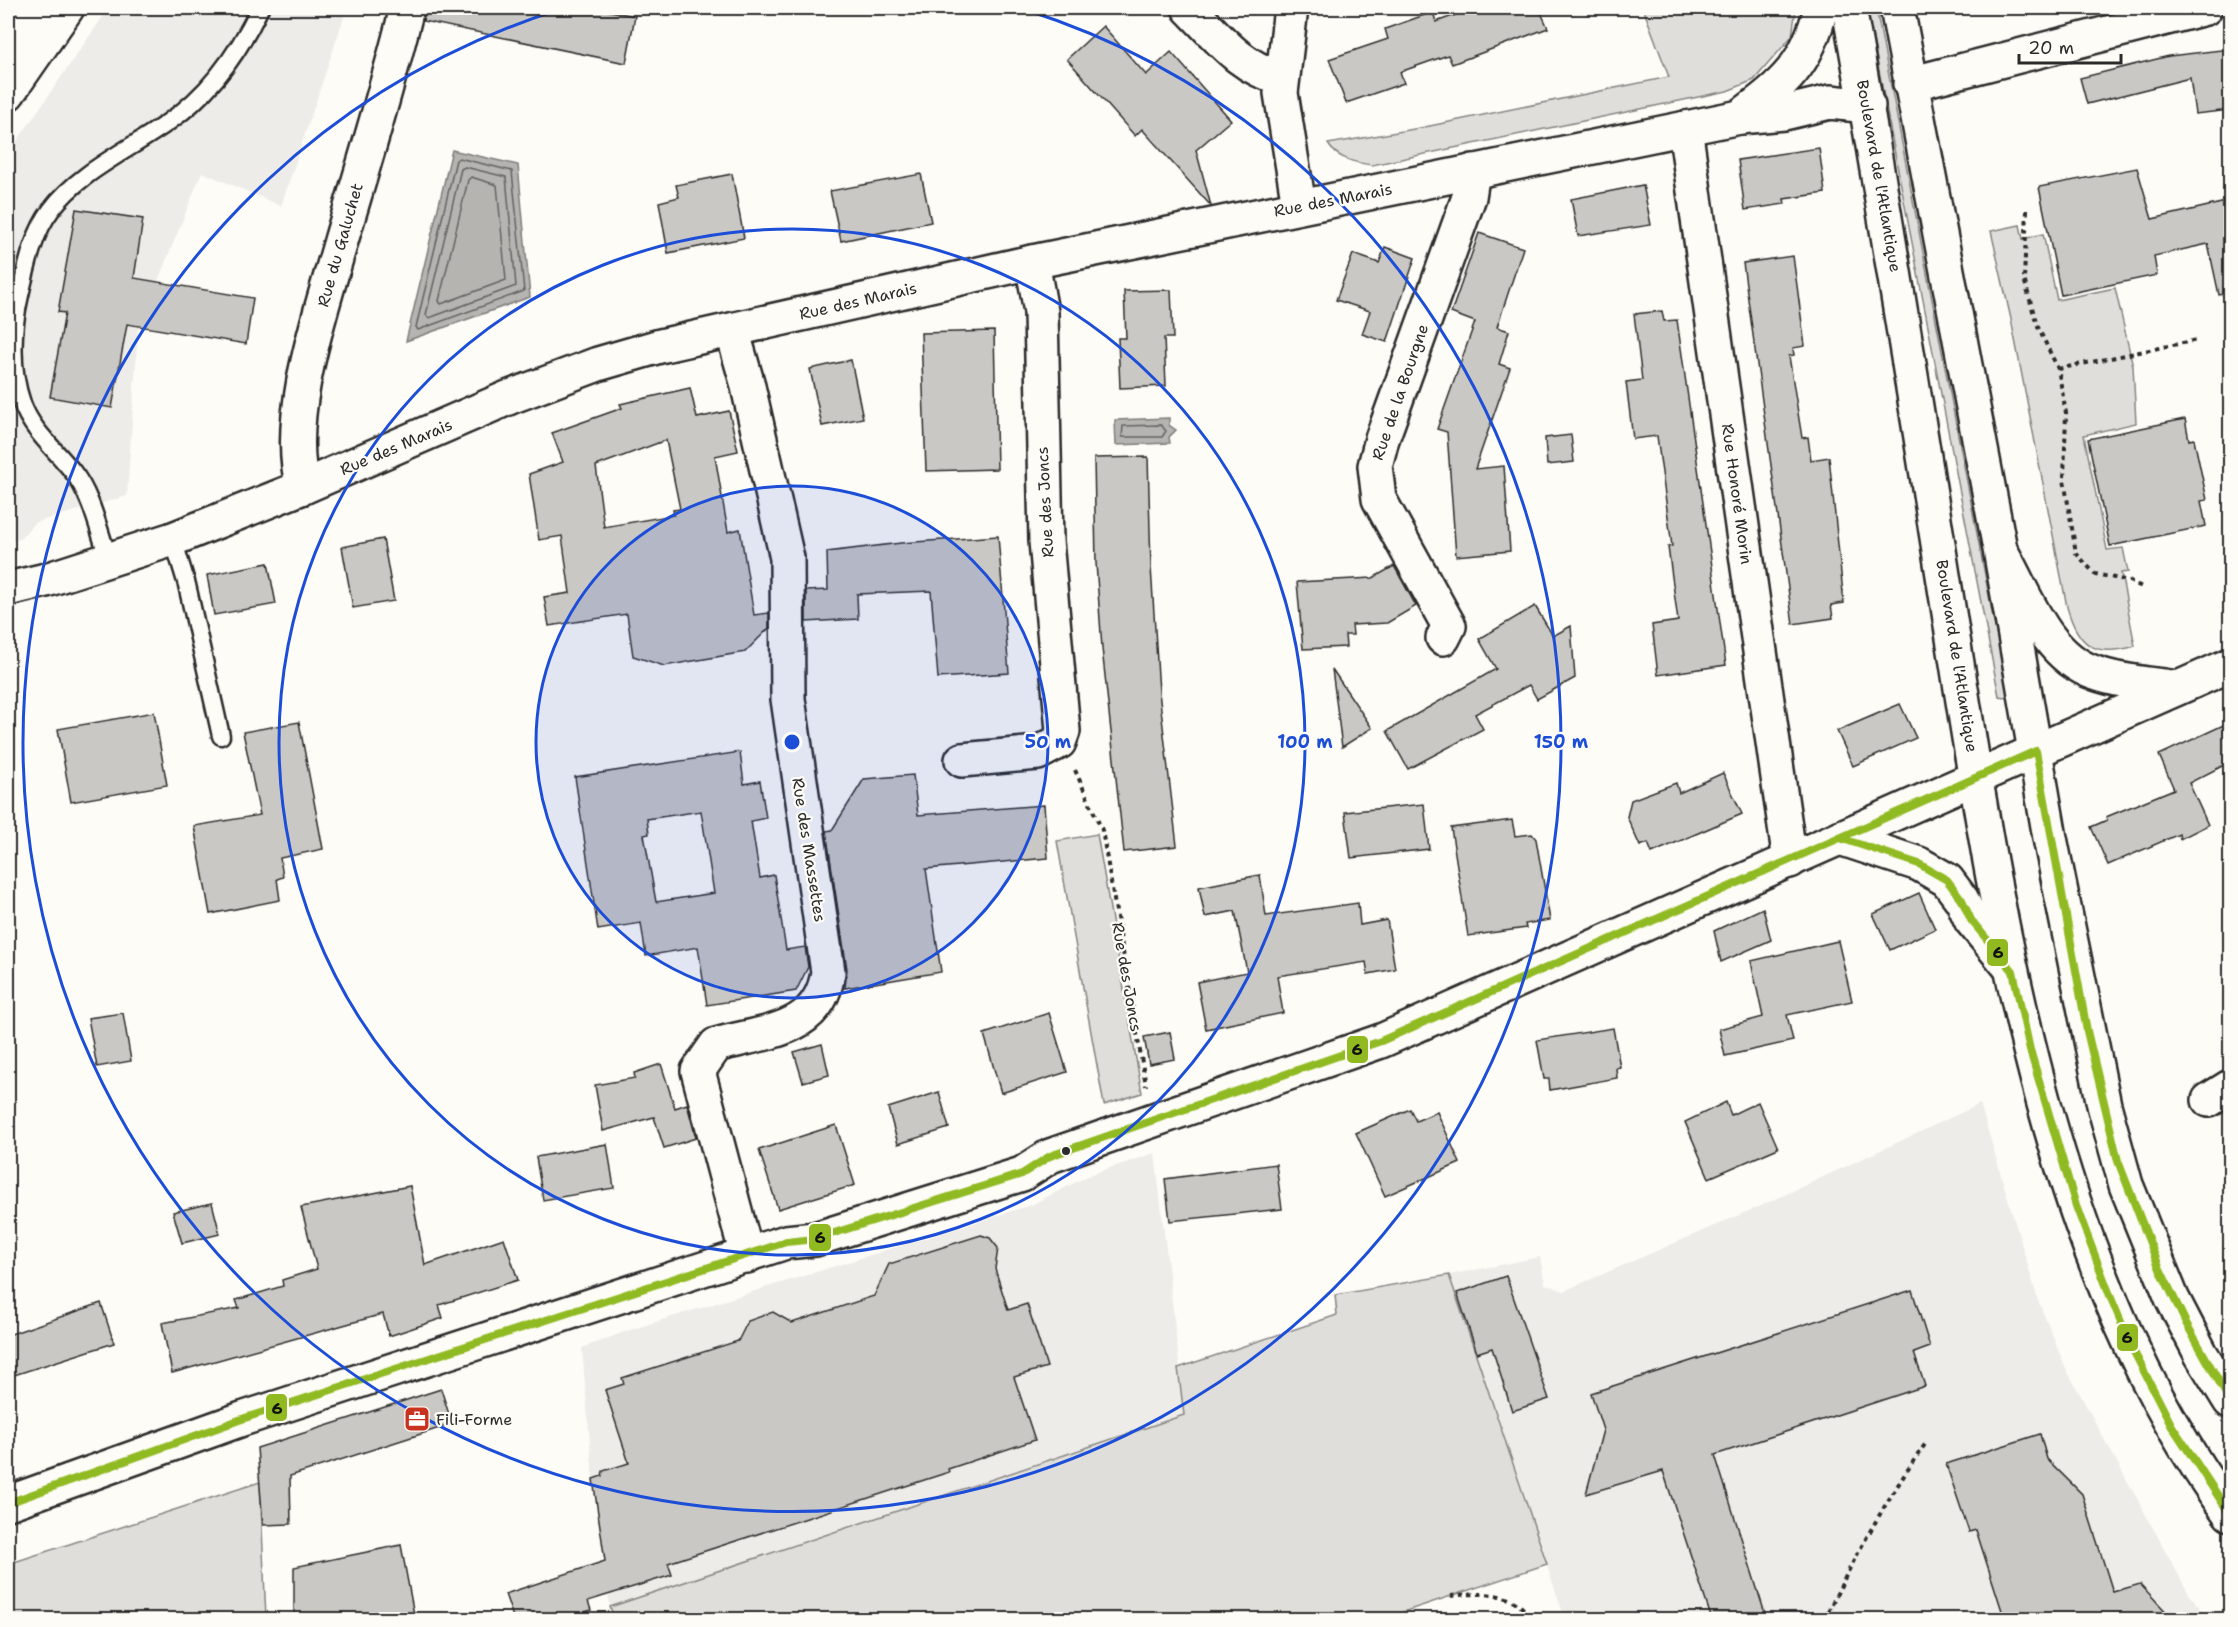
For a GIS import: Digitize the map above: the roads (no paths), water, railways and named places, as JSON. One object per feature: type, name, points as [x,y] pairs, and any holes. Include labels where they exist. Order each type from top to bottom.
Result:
[{"type":"street","points":[[8,52],[41,8]]},
{"type":"street","points":[[8,93],[67,8]]},
{"type":"street","name":"Rue du Galuchet","points":[[303,487],[298,468],[297,443],[308,357],[407,8]]},
{"type":"street","points":[[1190,8],[1246,63],[1263,74],[1281,77]]},
{"type":"street","points":[[1291,8],[1281,77],[1283,117],[1299,206]]},
{"type":"street","name":"Rue des Marais","points":[[1740,117],[1774,91],[1802,59],[1821,8]]},
{"type":"street","name":"Boulevard de l'Atlantique","points":[[1849,8],[1868,106],[1977,777],[2030,1050],[2076,1206],[2131,1346],[2172,1426],[2230,1514]]},
{"type":"street","points":[[1897,8],[2000,549],[2086,1025],[2104,1105],[2126,1185],[2172,1298],[2201,1354],[2230,1401]]},
{"type":"street","points":[[1910,84],[2205,8]]},
{"type":"street","name":"Rue des Marais","points":[[8,589],[173,539],[303,487],[510,397],[598,364],[732,330],[1032,262],[1299,206],[1740,117],[1784,113],[1830,102],[1868,106]]},
{"type":"street","name":"Rue Honoré Morin","points":[[1685,128],[1790,861]]},
{"type":"street","name":"Rue de la Bourgne","points":[[1443,638],[1449,626],[1379,499],[1375,466],[1382,439],[1469,196],[1473,171]]},
{"type":"street","name":"Rue des Joncs","points":[[962,760],[1038,753],[1059,742],[1063,731],[1043,486],[1041,312],[1032,262]]},
{"type":"street","name":"Rue des Massettes","points":[[732,330],[747,382],[787,558],[788,699],[828,972],[825,992],[815,1009],[800,1021],[716,1045],[698,1071],[747,1256]]},
{"type":"street","points":[[2000,549],[2047,635],[2067,659],[2096,674],[2177,688]]},
{"type":"street","points":[[8,1503],[242,1419],[786,1242],[815,1239],[1022,1174],[1050,1156],[1381,1041],[2230,664]]},
{"type":"street","points":[[1840,838],[1919,864],[1947,880],[1962,900],[1971,920],[2013,971]]},
{"type":"lane","points":[[109,560],[91,507],[75,474],[45,441],[22,405],[13,366],[17,308],[31,250],[50,210],[75,184],[170,122],[210,86],[238,51],[260,8]]},
{"type":"lane","points":[[173,539],[187,585],[221,736]]},
{"type":"water","points":[[452,150],[518,165],[530,297],[406,341]]},
{"type":"water","points":[[1169,418],[1169,425],[1176,430],[1169,437],[1170,443],[1116,445],[1115,420]]},
{"type":"place","name":"Fili-Forme","points":[[417,1419]]}]
